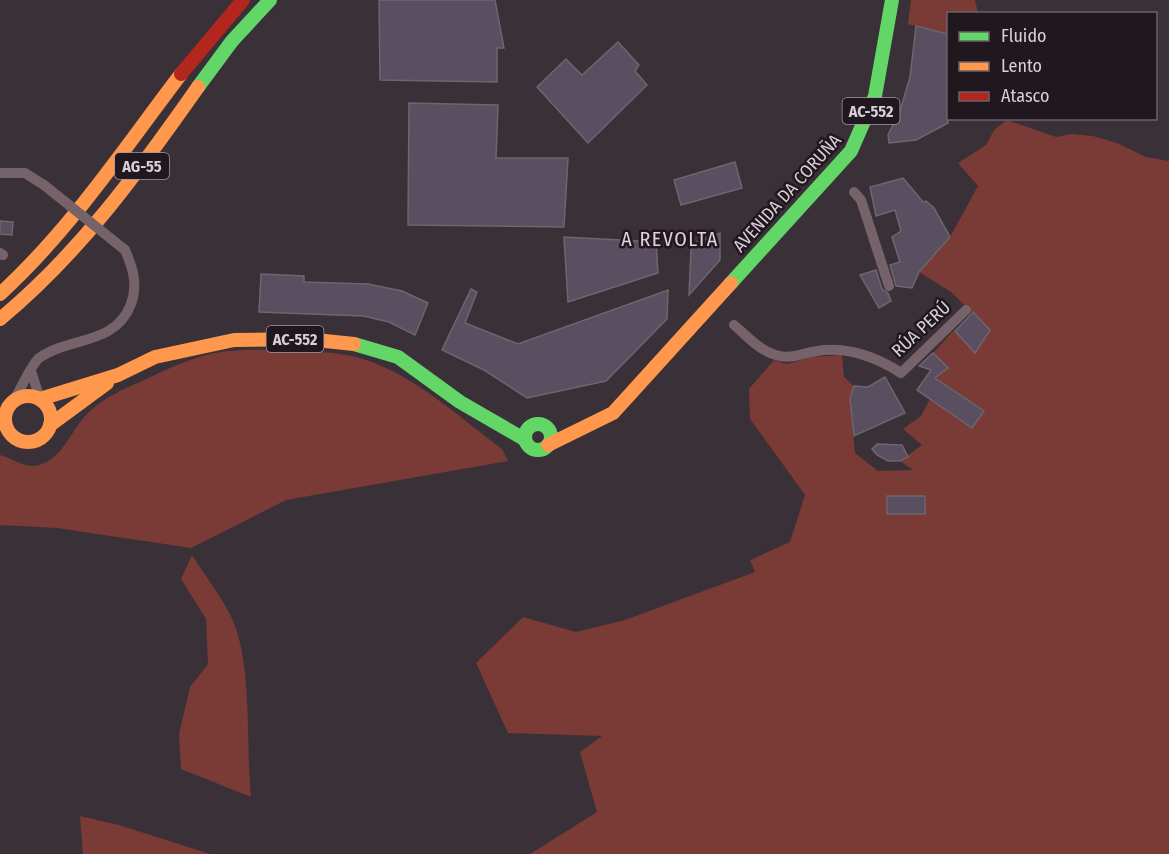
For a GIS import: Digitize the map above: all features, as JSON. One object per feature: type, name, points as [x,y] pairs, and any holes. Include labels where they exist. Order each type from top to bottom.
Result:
[{"type":"main road","name":"AG-55","points":[[0,294],[24,274],[66,229],[115,166],[198,51],[243,0]]},
{"type":"main road","name":"AG-55","points":[[0,319],[21,303],[80,246],[131,181],[215,64],[270,0]]},
{"type":"main road","name":"AC-552","points":[[887,0],[888,25]]},
{"type":"main road","name":"AC-552","points":[[888,25],[892,0]]},
{"type":"main road","name":"AVENIDA DA CORUÑA","points":[[549,445],[613,413],[851,151],[863,131],[878,92],[886,54],[888,25]]},
{"type":"main road","name":"AC-552","points":[[6,411],[26,397],[40,399],[118,375],[155,357],[234,340],[306,339],[363,345],[398,357],[460,402],[526,433],[534,450],[549,445]]},
{"type":"main road","name":"AC-552","points":[[31,442],[43,437],[50,425],[118,375]]},
{"type":"main road","points":[[40,399],[50,414],[50,425]]},
{"type":"main road","points":[[6,411],[7,428],[11,434],[23,442],[31,442]]},
{"type":"main road","name":"AC-552","points":[[526,433],[542,424],[549,430],[613,413]]},
{"type":"main road","points":[[549,430],[549,445]]},
{"type":"main road","points":[[0,441],[31,442]]},
{"type":"street","points":[[0,173],[25,173],[45,185],[125,250],[133,268],[135,293],[128,311],[116,328],[53,351],[37,360],[6,411]]},
{"type":"street","points":[[854,192],[861,200],[889,286]]},
{"type":"street","name":"RÚA PERÚ","points":[[734,325],[774,355],[791,358],[817,351],[841,350],[887,363],[901,373],[966,310]]},
{"type":"street","points":[[31,371],[40,399]]},
{"type":"shaded area","points":[[911,0],[975,0],[978,12],[947,12],[947,34],[908,24]]},
{"type":"shaded area","points":[[1007,120],[1056,137],[1071,134],[1093,136],[1117,143],[1146,157],[1169,161],[1169,854],[530,854],[597,812],[580,752],[602,736],[508,733],[476,663],[523,617],[576,632],[625,620],[755,572],[750,560],[790,542],[805,495],[750,419],[749,389],[774,360],[787,364],[812,357],[842,355],[844,377],[854,386],[850,398],[855,453],[878,471],[913,470],[900,461],[922,445],[903,429],[921,416],[930,399],[972,428],[984,411],[936,378],[948,368],[933,353],[954,330],[975,352],[990,330],[951,292],[919,272],[950,237],[978,186],[958,163],[986,145],[994,130]]},
{"type":"shaded area","points":[[292,350],[348,355],[385,367],[437,399],[502,449],[508,461],[286,500],[191,548],[57,528],[0,525],[0,455],[28,466],[48,461],[61,450],[88,413],[107,398],[190,360],[227,351]]},
{"type":"shaded area","points":[[192,555],[227,609],[240,644],[246,687],[251,797],[181,769],[179,734],[190,687],[208,664],[206,619],[181,579]]},
{"type":"shaded area","points":[[80,816],[119,825],[210,854],[83,854]]},
{"type":"building","points":[[379,0],[495,0],[504,48],[497,48],[497,82],[380,80]]},
{"type":"building","points":[[916,26],[947,34],[948,123],[916,140],[889,143],[888,135],[900,111],[910,77]]},
{"type":"building","points":[[618,42],[639,65],[635,71],[647,85],[588,143],[537,87],[566,59],[582,75]]},
{"type":"building","points":[[409,103],[498,105],[496,158],[568,158],[564,227],[408,225]]},
{"type":"building","points":[[735,162],[742,188],[681,205],[674,180]]},
{"type":"building","points":[[903,178],[923,202],[926,201],[934,208],[950,237],[919,272],[912,288],[896,286],[890,265],[900,262],[892,237],[901,231],[895,210],[876,216],[870,187]]},
{"type":"building","points":[[0,221],[13,222],[12,235],[0,234]]},
{"type":"building","points":[[720,233],[720,260],[689,295],[691,250],[697,242]]},
{"type":"building","points":[[564,237],[656,242],[658,273],[568,302]]},
{"type":"building","points":[[876,270],[882,289],[888,293],[891,301],[879,308],[860,275]]},
{"type":"building","points":[[261,274],[304,276],[304,282],[368,284],[402,291],[428,303],[415,335],[389,322],[363,316],[259,312]]},
{"type":"building","points":[[471,289],[477,292],[465,323],[518,344],[668,290],[667,319],[606,381],[527,398],[484,370],[442,350]]},
{"type":"building","points":[[973,312],[990,330],[975,353],[955,331]]},
{"type":"building","points":[[933,353],[948,368],[935,378],[984,411],[972,428],[917,390],[931,370],[919,366]]},
{"type":"building","points":[[885,377],[905,413],[854,436],[850,398],[854,386],[868,387]]},
{"type":"building","points":[[877,444],[902,445],[908,457],[900,461],[888,461],[872,449]]},
{"type":"building","points":[[887,496],[925,496],[925,514],[887,514]]},
{"type":"traffic: fast","points":[[198,87],[232,41],[270,0]]},
{"type":"traffic: fast","points":[[731,283],[851,151],[875,96],[892,0]]},
{"type":"traffic: fast","points":[[354,344],[398,357],[460,402],[524,439]]},
{"type":"traffic: fast","points":[[538,424],[547,428],[551,437],[547,446],[538,450],[529,446],[525,437],[529,428],[538,424]]},
{"type":"traffic: slow","points":[[0,294],[26,269],[73,216],[181,74]]},
{"type":"traffic: slow","points":[[0,319],[56,267],[107,210],[198,87]]},
{"type":"traffic: slow","points":[[548,445],[613,413],[731,283]]},
{"type":"traffic: slow","points":[[40,399],[118,375],[155,357],[234,340],[306,339],[354,344]]},
{"type":"traffic: slow","points":[[50,425],[107,383]]},
{"type":"traffic: slow","points":[[28,396],[44,403],[51,419],[44,435],[28,442],[12,435],[5,419],[12,403],[28,396]]},
{"type":"traffic: jam","points":[[181,74],[243,0]]},
{"type":"district","name":"A REVOLTA","points":[[670,239]]}]
